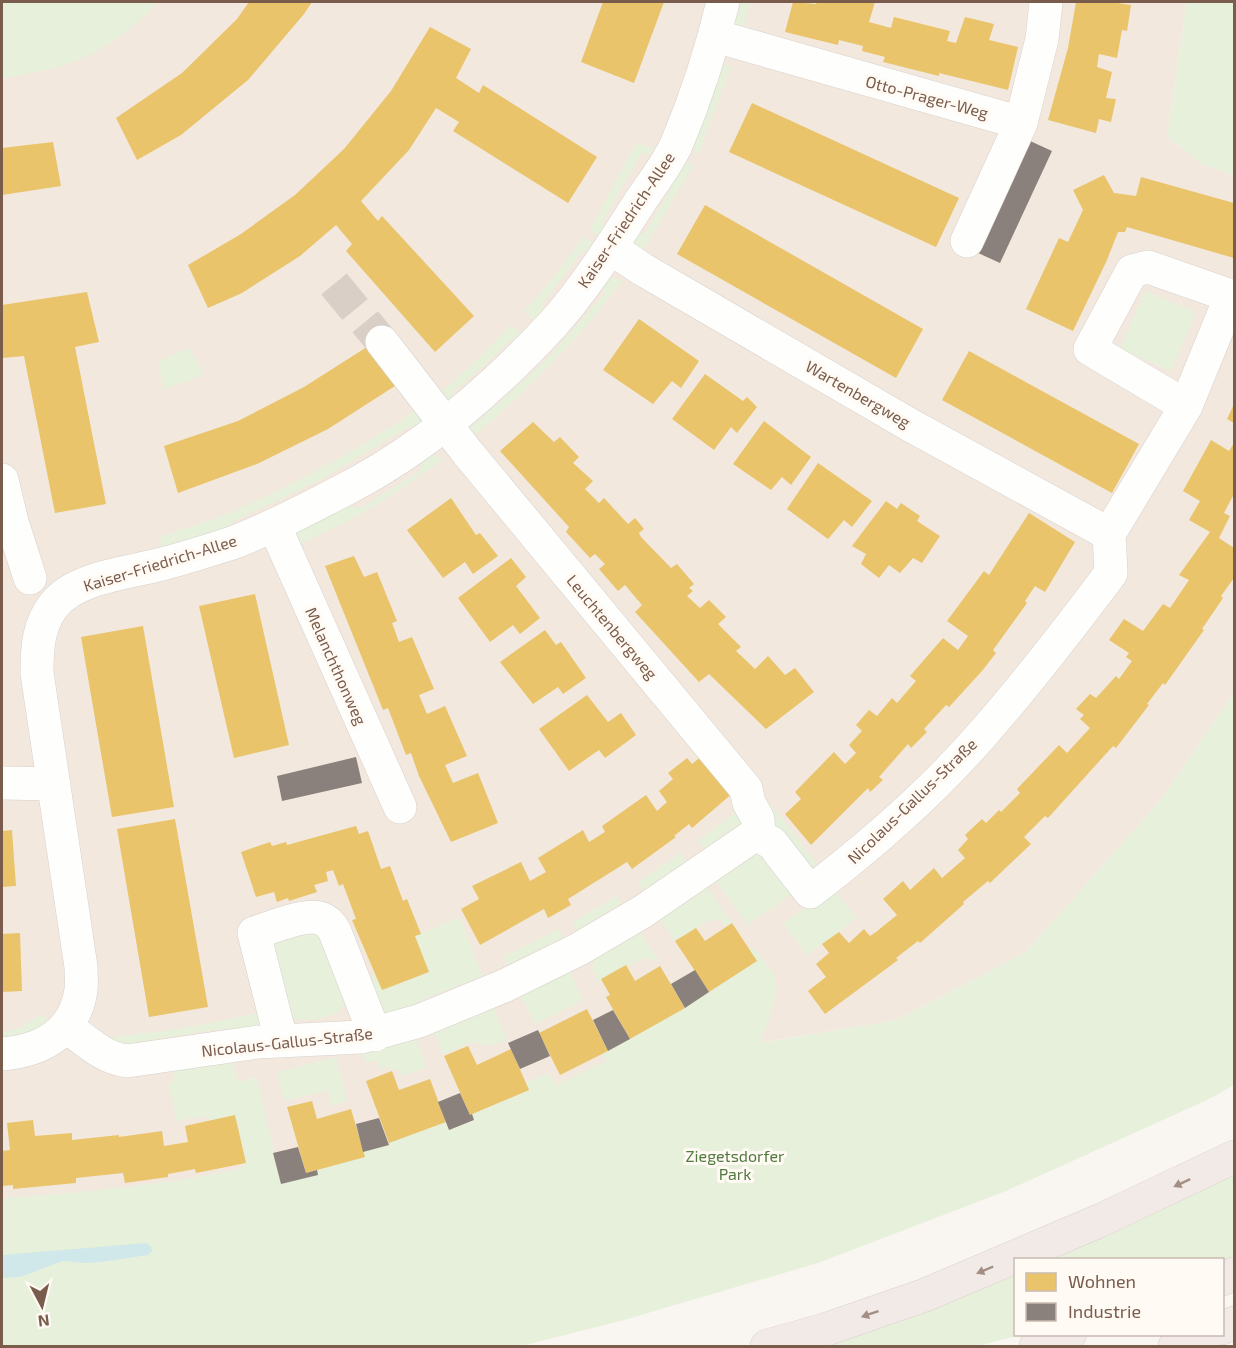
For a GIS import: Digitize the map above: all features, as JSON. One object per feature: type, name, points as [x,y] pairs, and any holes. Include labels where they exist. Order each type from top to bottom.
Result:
[{"type":"highway","points":[[767,1347],[925,1295],[1099,1221],[1234,1157]]},
{"type":"highway","points":[[1036,1347],[1067,1336]]},
{"type":"highway","points":[[1175,1347],[1205,1336]]},
{"type":"street","name":"Kaiser-Friedrich-Allee","points":[[2,1054],[30,1050],[51,1040],[66,1026],[75,1011],[81,990],[81,967],[37,673],[42,624],[55,604],[74,589],[92,582],[194,556],[274,525],[339,493],[392,461],[446,424],[506,373],[554,324],[611,248],[676,145],[715,36],[723,2]]},
{"type":"street","points":[[967,241],[1021,123],[1042,39],[1046,2]]},
{"type":"street","name":"Otto-Prager-Weg","points":[[715,36],[1021,123]]},
{"type":"street","name":"Wartenbergweg","points":[[611,248],[910,425],[1109,534]]},
{"type":"street","points":[[1109,534],[1186,406],[1231,296],[1148,267],[1132,271],[1090,349],[1186,406]]},
{"type":"street","name":"Leuchtenbergweg","points":[[382,342],[446,424],[746,789],[749,803],[758,819],[759,836]]},
{"type":"street","points":[[2,480],[30,578]]},
{"type":"street","name":"Melanchthonweg","points":[[274,525],[400,807]]},
{"type":"street","name":"Nicolaus-Gallus-Straße","points":[[66,1026],[105,1055],[127,1061],[281,1040],[341,1040],[375,1035],[419,1021],[504,986],[579,950],[642,912],[750,837],[759,836],[772,843],[810,892],[846,865],[907,810],[978,740],[1047,658],[1111,573],[1109,534]]},
{"type":"street","points":[[2,556],[30,578],[55,604]]},
{"type":"street","points":[[2,783],[54,784]]},
{"type":"street","points":[[281,1040],[254,933],[316,917],[324,919],[335,932],[375,1035]]},
{"type":"shaded area","points":[[2,2],[1187,2],[1167,136],[1202,164],[1234,175],[1234,693],[1160,801],[1026,952],[897,1020],[699,1053],[284,1195],[256,1078],[238,1082],[259,1178],[2,1225]]},
{"type":"green space","points":[[2,2],[158,2],[120,36],[87,56],[48,69],[2,78]]},
{"type":"green space","points":[[741,2],[750,2],[742,35],[729,24],[731,11],[739,9]]},
{"type":"green space","points":[[1187,2],[1234,2],[1234,175],[1202,164],[1167,136]]},
{"type":"green space","points":[[717,64],[731,66],[699,153],[684,146],[699,129],[717,83],[714,73]]},
{"type":"green space","points":[[636,143],[653,148],[649,155],[642,153],[602,222],[605,233],[601,238],[590,229]]},
{"type":"green space","points":[[678,156],[694,165],[643,251],[630,243],[634,236],[646,232],[677,177]]},
{"type":"green space","points":[[583,237],[596,244],[593,251],[583,250],[542,305],[545,312],[535,321],[524,311],[556,275]]},
{"type":"green space","points":[[605,276],[623,280],[551,364],[470,440],[462,426],[474,425],[549,357],[604,294],[602,282]]},
{"type":"green space","points":[[1145,291],[1196,312],[1171,371],[1120,349]]},
{"type":"green space","points":[[511,325],[522,335],[516,342],[510,341],[454,391],[454,398],[446,404],[438,394],[476,361]]},
{"type":"green space","points":[[190,348],[204,375],[164,390],[158,361]]},
{"type":"green space","points":[[416,411],[425,422],[414,430],[410,426],[324,478],[234,521],[231,528],[164,550],[159,537],[229,513],[278,491],[348,453]]},
{"type":"green space","points":[[429,454],[444,459],[388,498],[346,522],[298,545],[289,535],[347,506],[361,508],[420,471],[422,457]]},
{"type":"green space","name":"Ziegetsdorfer Park","points":[[1234,693],[1234,1085],[1207,1100],[1006,1191],[818,1263],[624,1320],[521,1346],[2,1346],[2,1198],[123,1188],[243,1168],[232,1119],[211,1124],[210,1119],[206,1116],[176,1121],[169,1084],[174,1080],[172,1065],[231,1054],[238,1082],[257,1078],[281,1183],[318,1175],[317,1170],[364,1157],[363,1152],[389,1145],[389,1143],[446,1122],[450,1130],[474,1120],[472,1114],[529,1090],[526,1083],[548,1073],[556,1085],[606,1061],[603,1054],[685,1008],[757,961],[749,949],[753,947],[775,976],[776,984],[772,1010],[760,1043],[897,1020],[1026,952],[1160,801]]},
{"type":"green space","points":[[758,788],[819,866],[806,864],[757,801]]},
{"type":"green space","points":[[741,808],[747,822],[708,855],[698,841]]},
{"type":"green space","points":[[680,853],[686,862],[644,891],[638,882]]},
{"type":"green space","points":[[755,853],[763,857],[792,894],[748,925],[713,877]]},
{"type":"green space","points":[[704,883],[732,923],[726,927],[721,920],[707,921],[675,941],[658,915]]},
{"type":"green space","points":[[833,887],[857,918],[807,955],[783,924]]},
{"type":"green space","points":[[617,896],[622,903],[577,930],[572,922]]},
{"type":"green space","points":[[460,917],[482,976],[424,999],[427,1007],[386,1020],[363,978],[375,974],[382,990],[429,972],[415,936]]},
{"type":"green space","points":[[637,927],[659,961],[643,958],[599,983],[592,968],[598,950]]},
{"type":"green space","points":[[316,929],[348,997],[337,1013],[313,1020],[295,1019],[290,1017],[273,941]]},
{"type":"green space","points":[[559,929],[567,944],[530,962],[527,956],[507,965],[503,957]]},
{"type":"green space","points":[[567,966],[583,1000],[535,1024],[518,990]]},
{"type":"green space","points":[[492,1002],[507,1040],[490,1045],[473,1042],[443,1054],[432,1027]]},
{"type":"green space","points":[[262,1012],[263,1021],[259,1028],[231,1036],[229,1028],[136,1042],[136,1051],[105,1038],[191,1027]]},
{"type":"green space","points":[[40,1014],[49,1020],[39,1029],[2,1040],[2,1032],[22,1026]]},
{"type":"green space","points":[[414,1033],[427,1068],[402,1076],[400,1071],[385,1067],[379,1069],[376,1060],[366,1063],[361,1050]]},
{"type":"green space","points":[[336,1057],[347,1101],[332,1106],[328,1090],[285,1101],[277,1072]]},
{"type":"green space","points":[[1234,1173],[1234,1257],[1224,1262],[1224,1258],[1056,1258]]},
{"type":"green space","points":[[1014,1275],[1014,1336],[1016,1336],[978,1346],[822,1346],[878,1328]]},
{"type":"water","points":[[147,1243],[152,1251],[148,1255],[101,1262],[63,1261],[20,1277],[2,1278],[2,1255]]},
{"type":"building: Wohnen","points":[[249,2],[312,2],[248,80],[181,135],[137,160],[116,118],[182,73],[237,19]]},
{"type":"building: Wohnen","points":[[603,2],[664,2],[634,83],[581,62]]},
{"type":"building: Wohnen","points":[[793,2],[816,4],[817,2],[875,2],[869,22],[891,28],[894,17],[950,31],[947,41],[956,43],[965,17],[994,24],[989,40],[1018,47],[1008,90],[883,62],[885,57],[862,51],[863,46],[839,40],[838,45],[785,32]]},
{"type":"building: Wohnen","points":[[1076,2],[1111,2],[1131,5],[1127,31],[1122,30],[1117,58],[1099,54],[1097,67],[1112,72],[1106,98],[1116,99],[1111,122],[1099,119],[1096,133],[1048,120],[1068,48]]},
{"type":"building: Wohnen","points":[[430,27],[471,49],[456,78],[479,93],[483,85],[597,157],[568,203],[453,131],[459,122],[436,108],[409,150],[361,201],[378,221],[382,216],[474,316],[435,352],[346,251],[352,244],[336,225],[300,256],[242,293],[208,308],[188,265],[241,234],[295,195],[344,149],[391,91]]},
{"type":"building: Wohnen","points":[[752,103],[959,198],[936,247],[729,152]]},
{"type":"building: Wohnen","points":[[53,142],[61,186],[2,195],[2,148]]},
{"type":"building: Wohnen","points":[[1104,175],[1114,193],[1136,196],[1141,177],[1234,203],[1234,258],[1127,227],[1125,232],[1118,232],[1073,331],[1026,309],[1059,238],[1068,242],[1083,210],[1073,190]]},
{"type":"building: Wohnen","points":[[705,205],[923,329],[896,378],[677,254]]},
{"type":"building: Wohnen","points":[[87,292],[99,342],[75,347],[106,504],[55,513],[24,356],[2,358],[2,305]]},
{"type":"building: Wohnen","points":[[639,319],[699,361],[681,388],[672,381],[653,404],[603,370]]},
{"type":"building: Wohnen","points":[[370,345],[398,384],[328,429],[257,464],[178,493],[164,446],[238,421],[304,387]]},
{"type":"building: Wohnen","points":[[969,351],[1139,444],[1112,493],[942,400]]},
{"type":"building: Wohnen","points":[[705,374],[743,401],[747,397],[757,407],[737,433],[731,427],[714,450],[672,419]]},
{"type":"building: Wohnen","points":[[1234,404],[1234,423],[1227,419]]},
{"type":"building: Wohnen","points":[[764,421],[811,457],[791,485],[782,477],[771,490],[733,464]]},
{"type":"building: Wohnen","points":[[533,422],[554,442],[560,437],[579,457],[573,463],[593,481],[585,489],[599,503],[604,498],[628,524],[635,518],[644,529],[639,533],[641,537],[671,568],[677,564],[694,584],[689,588],[693,591],[687,596],[700,608],[709,600],[726,617],[718,624],[741,647],[736,651],[755,669],[768,656],[785,675],[795,668],[814,692],[766,729],[709,674],[699,682],[635,612],[642,605],[625,585],[618,591],[599,569],[605,564],[595,554],[590,558],[566,532],[569,527],[500,451]]},
{"type":"building: Wohnen","points":[[1211,440],[1229,451],[1234,443],[1234,494],[1224,513],[1230,516],[1219,538],[1234,548],[1234,578],[1221,596],[1223,598],[1202,629],[1204,630],[1116,748],[1113,746],[1048,818],[1045,816],[1024,837],[1031,844],[990,883],[988,881],[963,902],[964,904],[920,943],[918,941],[896,958],[898,960],[825,1014],[808,991],[826,977],[816,964],[829,953],[822,944],[839,932],[849,943],[864,929],[870,936],[876,932],[897,915],[883,899],[903,881],[910,890],[934,868],[942,878],[965,858],[958,850],[968,839],[965,835],[982,819],[986,823],[999,810],[1001,812],[1020,793],[1017,789],[1059,745],[1067,753],[1090,728],[1080,719],[1084,715],[1076,709],[1090,694],[1096,698],[1116,676],[1119,679],[1132,661],[1126,657],[1129,653],[1109,640],[1124,619],[1143,631],[1163,604],[1170,608],[1189,580],[1179,575],[1210,532],[1189,520],[1200,501],[1183,491]]},
{"type":"building: Wohnen","points":[[818,463],[872,501],[852,527],[844,520],[828,539],[787,509]]},
{"type":"building: Wohnen","points":[[451,498],[476,535],[480,533],[498,556],[473,574],[465,562],[443,578],[407,530]]},
{"type":"building: Wohnen","points":[[886,501],[897,509],[901,503],[920,516],[917,521],[940,536],[922,563],[913,558],[900,573],[889,565],[879,578],[861,564],[866,554],[852,546]]},
{"type":"building: Wohnen","points":[[1029,513],[1075,542],[1045,592],[1035,586],[1025,601],[1027,603],[993,650],[996,653],[982,671],[949,707],[946,705],[924,729],[927,732],[911,748],[908,744],[879,777],[883,780],[870,792],[868,788],[811,845],[785,814],[801,799],[795,792],[834,752],[845,764],[856,753],[849,745],[862,731],[856,725],[869,710],[877,716],[892,698],[897,703],[916,681],[910,676],[943,638],[958,650],[968,636],[947,621],[984,571],[989,575]]},
{"type":"building: Wohnen","points":[[354,556],[364,577],[377,572],[397,621],[392,623],[399,642],[412,637],[434,689],[419,695],[427,714],[445,706],[467,756],[445,765],[453,783],[478,773],[498,823],[451,842],[419,776],[411,753],[406,755],[388,708],[383,710],[325,566]]},
{"type":"building: Wohnen","points":[[511,558],[526,577],[516,586],[540,618],[520,634],[513,625],[490,642],[458,598]]},
{"type":"building: Wohnen","points":[[255,594],[289,745],[234,758],[199,606]]},
{"type":"building: Wohnen","points":[[143,626],[174,807],[112,817],[81,637]]},
{"type":"building: Wohnen","points":[[545,630],[556,645],[561,642],[586,678],[563,694],[558,687],[533,704],[500,662]]},
{"type":"building: Wohnen","points":[[587,695],[608,722],[621,713],[636,735],[605,758],[599,750],[569,771],[539,729]]},
{"type":"building: Wohnen","points":[[704,754],[734,792],[692,828],[689,824],[674,836],[676,837],[632,869],[627,862],[568,899],[571,905],[548,918],[544,909],[480,945],[461,909],[479,899],[472,886],[521,862],[530,881],[546,872],[538,858],[583,830],[589,842],[605,832],[602,826],[646,795],[657,811],[667,802],[659,791],[673,779],[668,773],[687,758],[692,764]]},
{"type":"building: Wohnen","points":[[175,819],[208,1007],[149,1017],[117,829]]},
{"type":"building: Wohnen","points":[[356,826],[359,834],[368,831],[381,869],[390,866],[403,901],[407,899],[421,934],[415,936],[429,972],[382,990],[352,920],[356,919],[343,884],[339,886],[333,870],[326,872],[328,881],[314,885],[317,892],[289,901],[288,898],[277,902],[274,892],[256,897],[241,852],[270,842],[272,846],[286,842],[287,845]]},
{"type":"building: Wohnen","points":[[12,830],[16,886],[2,887],[2,831]]},
{"type":"building: Wohnen","points":[[732,923],[757,961],[709,992],[675,941],[696,928],[705,941]]},
{"type":"building: Wohnen","points":[[20,933],[22,991],[2,992],[2,934]]},
{"type":"building: Wohnen","points":[[626,965],[635,981],[660,966],[685,1008],[630,1039],[606,997],[610,995],[601,979]]},
{"type":"building: Wohnen","points":[[587,1009],[608,1051],[560,1075],[539,1033]]},
{"type":"building: Wohnen","points":[[468,1046],[477,1065],[511,1049],[529,1090],[470,1115],[444,1056]]},
{"type":"building: Wohnen","points":[[392,1071],[399,1090],[430,1079],[446,1122],[389,1143],[366,1081]]},
{"type":"building: Wohnen","points":[[312,1101],[317,1119],[351,1109],[365,1157],[306,1173],[287,1107]]},
{"type":"building: Wohnen","points":[[235,1115],[246,1163],[196,1173],[195,1169],[168,1174],[168,1177],[125,1183],[123,1173],[76,1178],[76,1183],[13,1189],[13,1185],[2,1186],[2,1151],[10,1150],[7,1123],[33,1120],[35,1136],[72,1133],[72,1140],[162,1131],[164,1146],[188,1142],[185,1126]]},
{"type":"building: Industrie","points":[[1028,140],[1052,151],[1000,263],[976,252]]},
{"type":"building: Industrie","points":[[356,757],[362,783],[282,801],[277,776]]},
{"type":"building: Industrie","points":[[695,970],[709,992],[685,1008],[671,984]]},
{"type":"building: Industrie","points":[[613,1010],[630,1039],[608,1051],[593,1020]]},
{"type":"building: Industrie","points":[[538,1030],[550,1056],[520,1069],[508,1043]]},
{"type":"building: Industrie","points":[[460,1093],[474,1120],[449,1130],[438,1102]]},
{"type":"building: Industrie","points":[[379,1118],[389,1145],[363,1152],[356,1124]]},
{"type":"building: Industrie","points":[[298,1147],[306,1173],[317,1170],[318,1175],[281,1184],[273,1153]]},
{"type":"tunnel","points":[[334,284],[382,342]]}]
